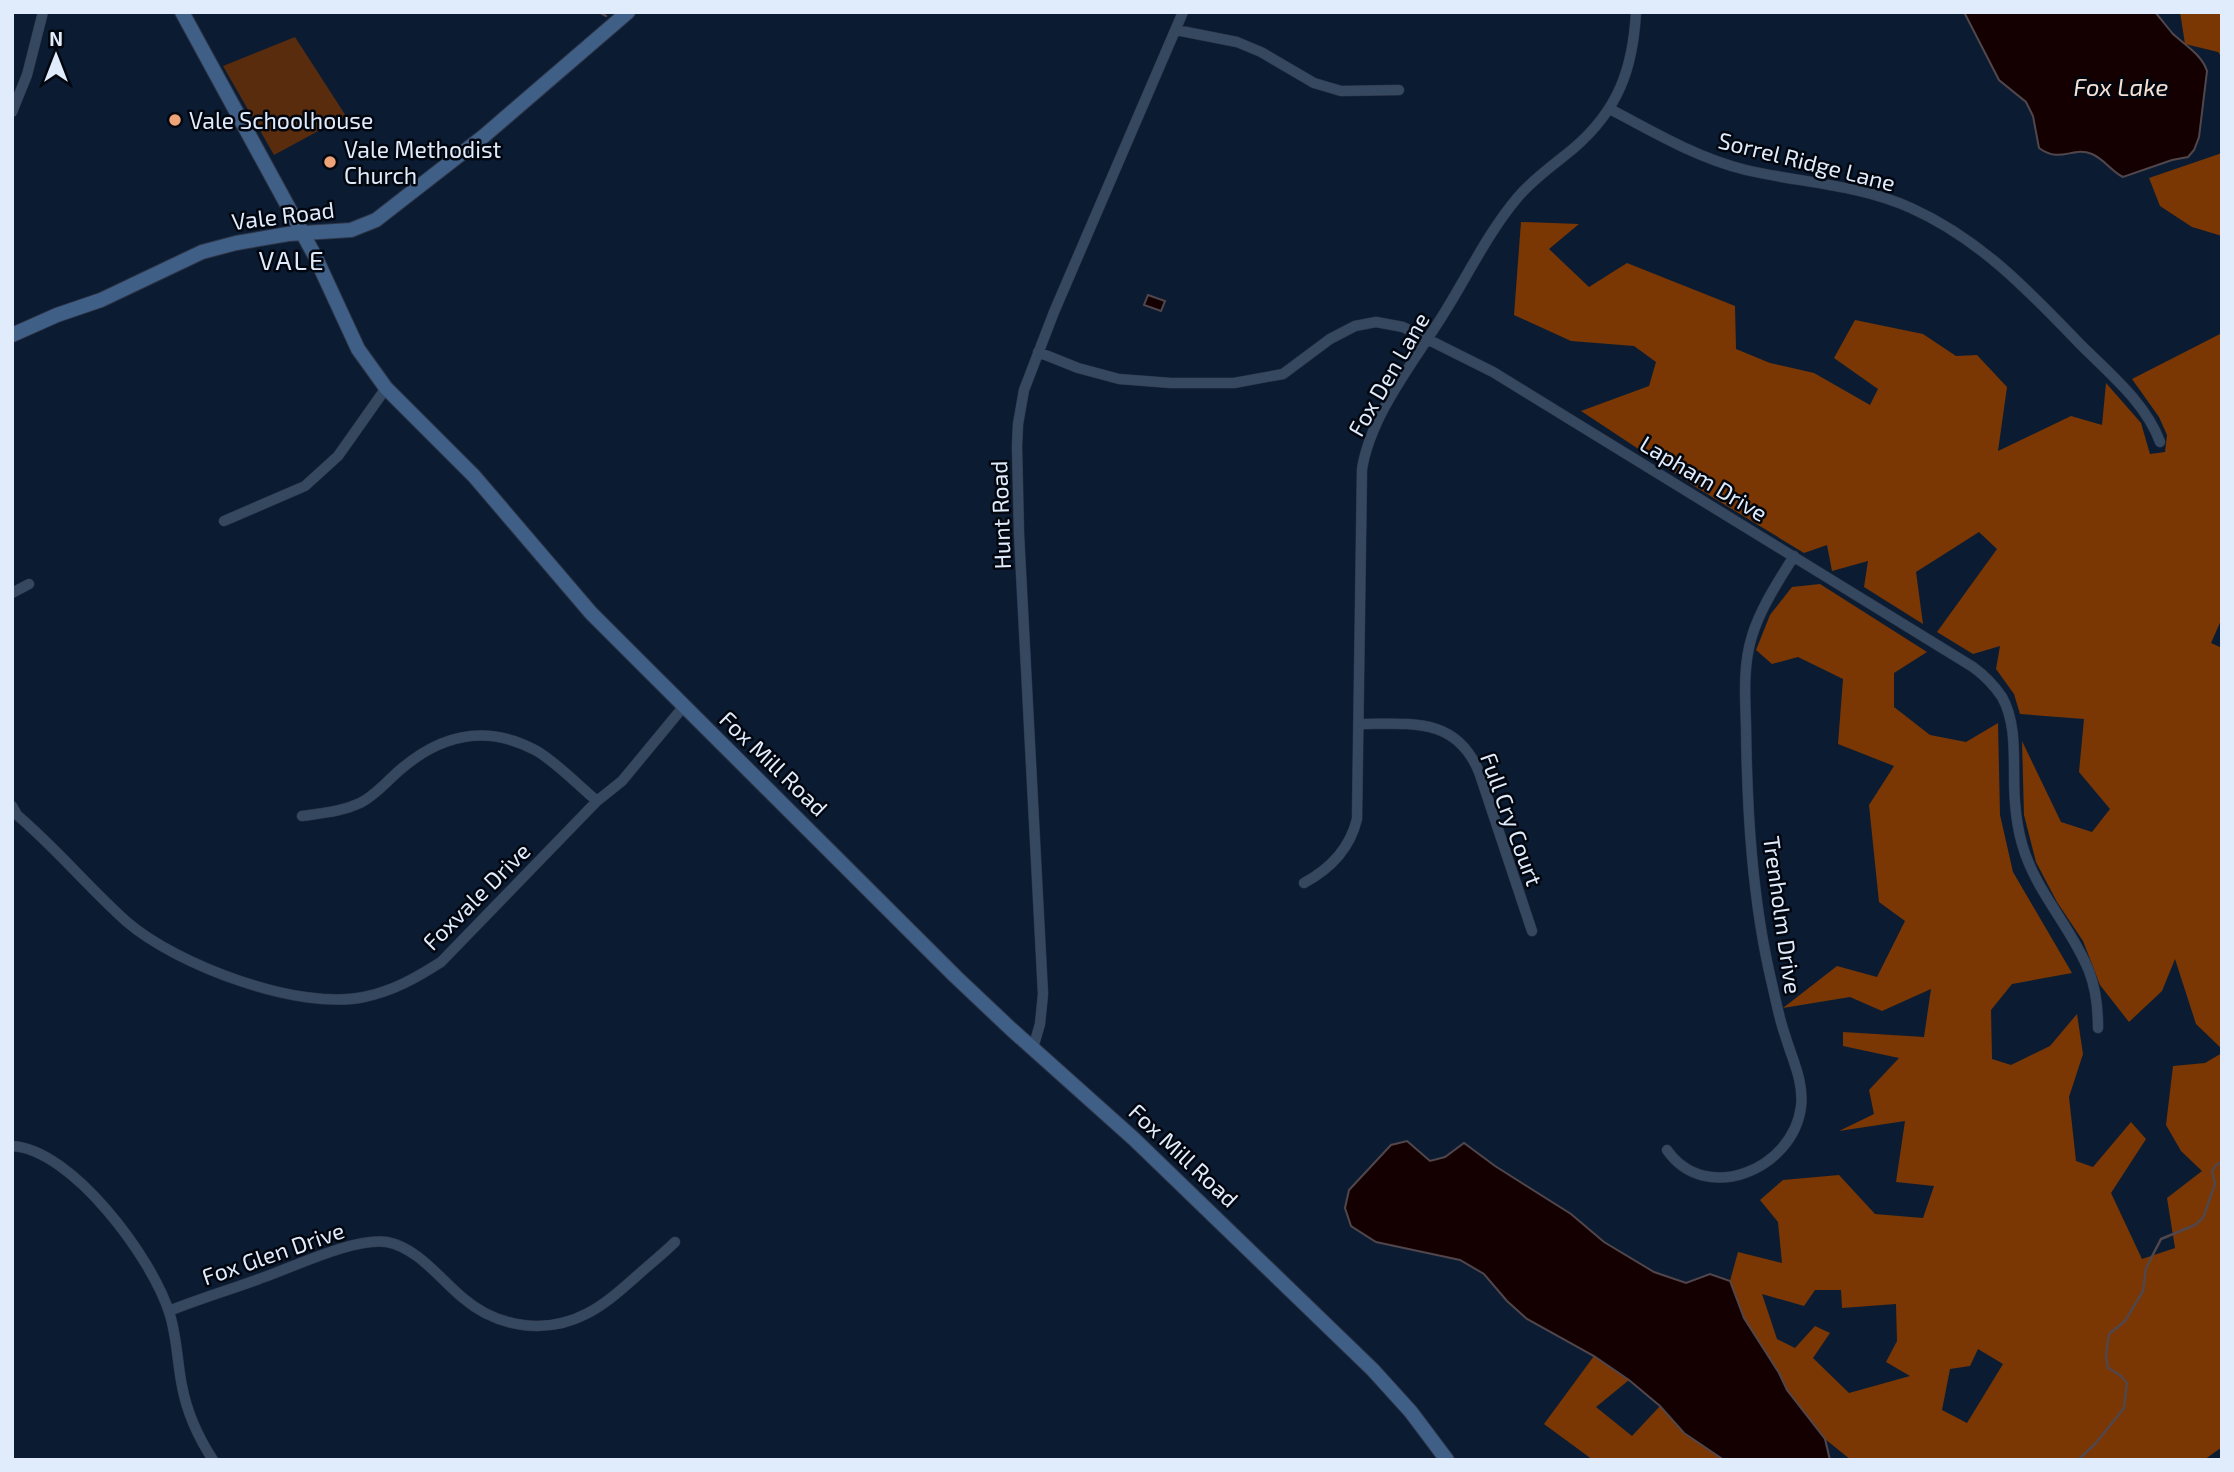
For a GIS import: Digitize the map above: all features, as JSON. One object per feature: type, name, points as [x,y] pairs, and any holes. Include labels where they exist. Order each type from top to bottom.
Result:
[{"type":"main road","name":"Fox Mill Road","points":[[182,12],[303,232],[358,349],[386,388],[474,476],[591,613],[956,976],[1135,1139],[1379,1376],[1411,1412],[1447,1460]]},
{"type":"main road","name":"Vale Road","points":[[12,335],[110,296],[202,252],[236,243],[303,232],[351,230],[376,220],[484,136],[628,12]]},
{"type":"street","points":[[12,112],[27,75],[43,12]]},
{"type":"street","name":"Hunt Road","points":[[1033,1048],[1040,1024],[1043,994],[1017,446],[1022,401],[1038,352],[1183,12]]},
{"type":"street","name":"Fox Den Lane","points":[[1304,883],[1326,869],[1348,844],[1355,828],[1358,810],[1362,469],[1365,452],[1377,421],[1499,224],[1517,199],[1595,129],[1610,109],[1632,54],[1636,12]]},
{"type":"street","points":[[1175,30],[1237,42],[1261,52],[1314,83],[1341,91],[1399,90]]},
{"type":"street","name":"Sorrel Ridge Lane","points":[[1610,109],[1662,137],[1731,166],[1863,190],[1912,208],[1947,226],[1995,260],[2038,300],[2129,395],[2151,422],[2160,442]]},
{"type":"street","name":"Lapham Drive","points":[[1038,352],[1078,368],[1119,379],[1157,383],[1234,383],[1283,374],[1330,339],[1355,326],[1376,322],[1403,327],[1493,372],[1973,667],[1994,685],[2002,697],[2012,732],[2015,803],[2022,845],[2038,884],[2089,972],[2097,1005],[2098,1028]]},
{"type":"street","points":[[224,521],[305,486],[338,456],[386,388]]},
{"type":"street","name":"Trenholm Drive","points":[[1667,1150],[1678,1164],[1695,1174],[1720,1177],[1745,1173],[1760,1167],[1785,1145],[1794,1132],[1801,1110],[1801,1084],[1780,1017],[1759,914],[1753,866],[1745,688],[1747,655],[1752,637],[1771,593],[1794,556]]},
{"type":"street","points":[[12,593],[29,584]]},
{"type":"street","name":"Foxvale Drive","points":[[14,814],[129,923],[190,961],[289,996],[334,1000],[362,998],[388,991],[441,962],[597,801],[622,781],[684,706]]},
{"type":"street","name":"Full Cry Court","points":[[1359,724],[1428,726],[1452,736],[1466,748],[1479,772],[1532,931]]},
{"type":"street","points":[[302,816],[338,811],[362,802],[432,746],[482,735],[516,741],[537,751],[597,801]]},
{"type":"street","points":[[12,1146],[30,1149],[59,1164],[99,1201],[139,1254],[169,1311],[185,1401],[201,1441],[213,1460]]},
{"type":"street","name":"Fox Glen Drive","points":[[169,1311],[333,1252],[377,1241],[404,1248],[462,1298],[490,1316],[522,1325],[553,1324],[576,1319],[603,1304],[675,1242]]},
{"type":"shaded area","points":[[2180,12],[2222,12],[2222,57],[2218,52],[2185,44]]},
{"type":"shaded area","points":[[295,37],[346,116],[274,155],[223,66]]},
{"type":"shaded area","points":[[2222,153],[2222,236],[2192,227],[2160,206],[2149,178]]},
{"type":"shaded area","points":[[1521,222],[1579,224],[1549,249],[1589,287],[1627,263],[1735,306],[1736,349],[1770,363],[1814,373],[1870,405],[1878,389],[1834,358],[1855,320],[1923,334],[1956,356],[1977,355],[2007,387],[1998,451],[2071,416],[2102,425],[2106,383],[2141,423],[2150,454],[2165,452],[2167,435],[2159,417],[2132,379],[2222,333],[2222,618],[2211,643],[2222,648],[2222,1049],[2196,1024],[2175,959],[2162,991],[2129,1022],[2100,985],[2083,941],[2057,902],[2036,862],[2024,815],[2022,741],[2061,822],[2092,832],[2110,809],[2079,772],[2084,719],[2020,714],[2014,694],[1996,669],[2000,646],[1973,654],[1937,632],[1997,549],[1979,532],[1916,572],[1923,624],[1864,587],[1868,561],[1832,571],[1827,545],[1804,553],[1699,489],[1581,411],[1649,386],[1656,362],[1634,346],[1571,341],[1514,315]]},
{"type":"shaded area","points":[[1820,584],[1927,652],[1894,673],[1894,707],[1930,735],[1966,742],[1998,723],[2000,815],[2013,872],[2072,973],[2012,984],[1991,1010],[1992,1059],[2011,1065],[2050,1046],[2077,1014],[2083,1054],[2069,1097],[2076,1161],[2093,1167],[2131,1122],[2146,1139],[2111,1193],[2142,1259],[2175,1248],[2167,1198],[2202,1171],[2181,1151],[2166,1125],[2173,1066],[2205,1063],[2222,1053],[2222,1447],[2204,1460],[1851,1460],[1825,1439],[1787,1390],[1744,1318],[1730,1281],[1738,1252],[1782,1263],[1778,1222],[1760,1200],[1783,1180],[1839,1175],[1875,1214],[1923,1218],[1934,1186],[1896,1182],[1905,1121],[1839,1131],[1874,1114],[1869,1090],[1899,1058],[1843,1046],[1843,1032],[1924,1037],[1931,989],[1882,1011],[1850,997],[1783,1008],[1837,966],[1877,977],[1905,921],[1879,902],[1869,805],[1894,766],[1838,744],[1843,679],[1798,657],[1772,664],[1756,650],[1770,615],[1792,587]],"holes":[[[1815,1290],[1841,1290],[1842,1308],[1896,1304],[1897,1341],[1886,1362],[1910,1376],[1849,1393],[1813,1358],[1830,1333],[1815,1326],[1795,1348],[1777,1339],[1762,1294],[1804,1306]],[[1978,1349],[2003,1364],[1967,1423],[1942,1410],[1950,1369],[1970,1366]]]},
{"type":"shaded area","points":[[1594,1356],[1629,1380],[1596,1407],[1632,1436],[1660,1406],[1684,1432],[1724,1460],[1593,1460],[1544,1424]]},
{"type":"water","name":"Fox Lake","points":[[1964,12],[2155,12],[2173,34],[2197,55],[2207,71],[2199,137],[2194,150],[2188,157],[2123,177],[2092,154],[2047,153],[2039,148],[2033,116],[2026,102],[1999,80]]},
{"type":"water","points":[[1148,295],[1165,301],[1161,311],[1144,305]]},
{"type":"water","points":[[1407,1141],[1430,1161],[1445,1157],[1464,1143],[1571,1214],[1604,1242],[1654,1272],[1686,1283],[1710,1274],[1730,1281],[1744,1318],[1787,1390],[1825,1439],[1830,1460],[1724,1460],[1684,1433],[1660,1406],[1629,1380],[1594,1356],[1527,1319],[1484,1274],[1460,1260],[1376,1242],[1351,1226],[1345,1208],[1349,1190],[1391,1145]]},
{"type":"waterway","points":[[599,12],[606,16]]},
{"type":"waterway","points":[[2078,1460],[2095,1444],[2124,1408],[2127,1383],[2108,1368],[2106,1355],[2109,1334],[2125,1321],[2143,1291],[2146,1268],[2161,1239],[2195,1225],[2203,1218],[2215,1184],[2212,1171],[2222,1162]]},
{"type":"place","name":"Vale Schoolhouse","points":[[175,120]]},
{"type":"place","name":"Vale Methodist Church","points":[[330,162]]},
{"type":"district","name":"VALE","points":[[292,259]]}]
